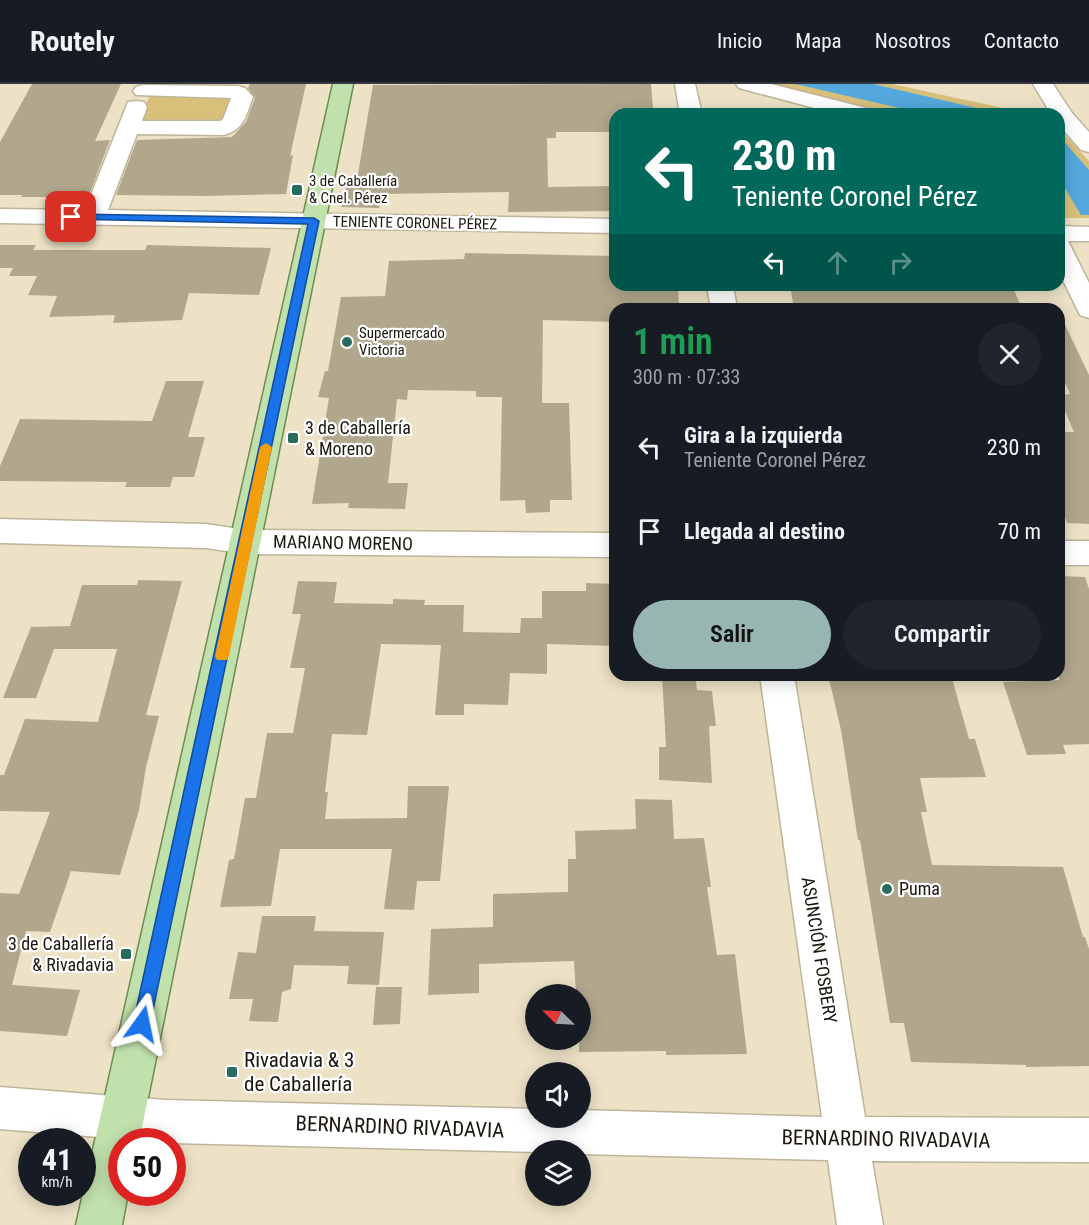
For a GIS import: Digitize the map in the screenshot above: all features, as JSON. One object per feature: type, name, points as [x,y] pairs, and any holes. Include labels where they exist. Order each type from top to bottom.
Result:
[{"type":"main road","points":[[99,1225],[343,84]]},
{"type":"street","points":[[685,84],[690,108]]},
{"type":"street","points":[[746,84],[839,108]]},
{"type":"street","points":[[1043,84],[1058,108]]},
{"type":"street","points":[[94,217],[128,127],[144,88],[238,92],[242,97],[233,123],[224,128],[128,127]]},
{"type":"street","points":[[1065,118],[1089,145]]},
{"type":"street","name":"TENIENTE CORONEL PÉREZ","points":[[0,216],[609,226]]},
{"type":"street","points":[[1070,237],[1089,309]]},
{"type":"street","name":"MARIANO MORENO","points":[[0,531],[206,536],[246,542],[609,545]]},
{"type":"street","points":[[1065,553],[1089,554]]},
{"type":"street","name":"ASUNCIÓN FOSBERY","points":[[778,681],[860,1225]]},
{"type":"street","name":"BERNARDINO RIVADAVIA","points":[[0,1108],[178,1121],[848,1139],[1089,1140]]},
{"type":"shaded area","points":[[772,84],[892,84],[1003,108],[865,108]]},
{"type":"shaded area","points":[[150,95],[235,96],[224,122],[139,120]]},
{"type":"shaded area","points":[[1065,135],[1089,161],[1089,218],[1065,218]]},
{"type":"water","points":[[795,84],[873,84],[976,108],[900,108]]},
{"type":"water","points":[[1065,143],[1089,170],[1089,215],[1081,215],[1065,188]]},
{"type":"building","points":[[32,84],[121,84],[95,141],[110,140],[89,195],[21,197],[23,195],[0,195],[0,142]]},
{"type":"building","points":[[250,84],[306,84],[290,156],[293,155],[286,194],[116,195],[137,140],[232,137],[246,122],[255,98],[248,88]]},
{"type":"building","points":[[651,84],[653,108],[609,108],[609,132],[556,132],[556,138],[547,138],[548,187],[609,186],[609,211],[508,212],[509,192],[382,194],[379,208],[341,207],[348,180],[357,180],[373,85]]},
{"type":"building","points":[[0,245],[36,245],[33,250],[145,250],[147,245],[271,248],[259,295],[189,293],[182,320],[113,323],[115,315],[49,317],[57,296],[28,295],[37,276],[9,276],[13,268],[0,268]]},
{"type":"building","points":[[465,253],[609,256],[609,291],[678,291],[679,303],[609,303],[609,322],[543,320],[542,403],[569,403],[572,500],[550,500],[550,512],[526,513],[525,500],[500,501],[502,397],[476,397],[476,391],[408,390],[407,400],[397,399],[388,483],[408,483],[405,509],[348,508],[349,503],[312,504],[329,398],[318,397],[325,371],[328,371],[341,297],[385,296],[389,261],[464,259]]},
{"type":"building","points":[[791,291],[1014,291],[1020,303],[793,303]]},
{"type":"building","points":[[1065,325],[1089,375],[1089,524],[1067,523],[1065,516],[1065,432],[1074,432],[1065,411],[1065,394],[1070,394],[1065,383]]},
{"type":"building","points":[[166,381],[204,381],[188,437],[205,437],[194,477],[173,477],[170,487],[125,487],[127,482],[0,481],[0,466],[20,419],[152,421]]},
{"type":"building","points":[[1065,576],[1085,577],[1089,589],[1089,744],[1063,745],[1066,754],[1027,755],[1003,682],[1065,681]]},
{"type":"building","points":[[138,580],[182,581],[146,715],[159,716],[146,767],[139,810],[120,875],[71,871],[50,932],[26,931],[12,985],[80,990],[67,1036],[0,1031],[0,893],[19,894],[50,812],[0,811],[0,775],[4,775],[25,719],[98,722],[117,649],[54,649],[36,698],[3,698],[31,627],[70,626],[82,585],[137,585]]},
{"type":"building","points":[[298,581],[337,582],[334,603],[393,604],[393,599],[425,600],[424,605],[464,605],[463,632],[520,633],[521,618],[542,618],[542,591],[586,591],[586,583],[609,584],[609,646],[547,644],[547,674],[510,673],[508,705],[464,704],[464,715],[435,715],[441,645],[381,644],[367,735],[332,734],[325,792],[328,792],[325,819],[407,818],[408,786],[449,786],[440,881],[417,881],[414,910],[384,909],[392,849],[280,849],[271,906],[220,907],[229,860],[234,859],[245,798],[256,798],[267,733],[293,733],[305,668],[290,668],[301,614],[292,614]]},
{"type":"building","points":[[662,681],[696,681],[697,690],[712,691],[716,726],[709,726],[712,783],[659,780],[659,747],[666,747]]},
{"type":"building","points":[[829,681],[953,681],[969,739],[975,739],[986,777],[920,778],[927,812],[921,812],[932,865],[1063,867],[1083,937],[1089,949],[1089,1066],[1026,1067],[1026,1065],[911,1062],[904,1023],[890,1023],[841,730]]},
{"type":"building","points":[[635,799],[672,800],[674,839],[704,838],[711,887],[707,887],[717,955],[735,954],[747,1054],[666,1055],[666,1051],[579,1052],[579,1050],[591,1050],[591,984],[575,984],[574,961],[479,964],[479,993],[428,995],[431,929],[493,927],[493,894],[568,892],[568,859],[576,859],[575,831],[636,829]]},
{"type":"building","points":[[262,916],[316,916],[314,931],[384,932],[379,985],[347,984],[349,966],[294,965],[291,989],[282,992],[278,1022],[249,1021],[253,999],[229,999],[238,952],[256,953]]},
{"type":"building","points":[[376,987],[402,987],[400,1024],[373,1025]]},
{"type":"slow traffic","points":[[222,656],[266,447]]},
{"type":"place","name":"3 de Caballería & Cnel. Pérez","points":[[297,190]]},
{"type":"place","name":"Supermercado Victoria","points":[[347,342]]},
{"type":"place","name":"3 de Caballería & Moreno","points":[[293,438]]},
{"type":"place","name":"Puma","points":[[887,889]]},
{"type":"place","name":"3 de Caballería & Rivadavia","points":[[126,954]]},
{"type":"place","name":"Rivadavia & 3 de Caballería","points":[[232,1072]]},
{"type":"route","points":[[71,217],[314,221],[142,1024]]}]
